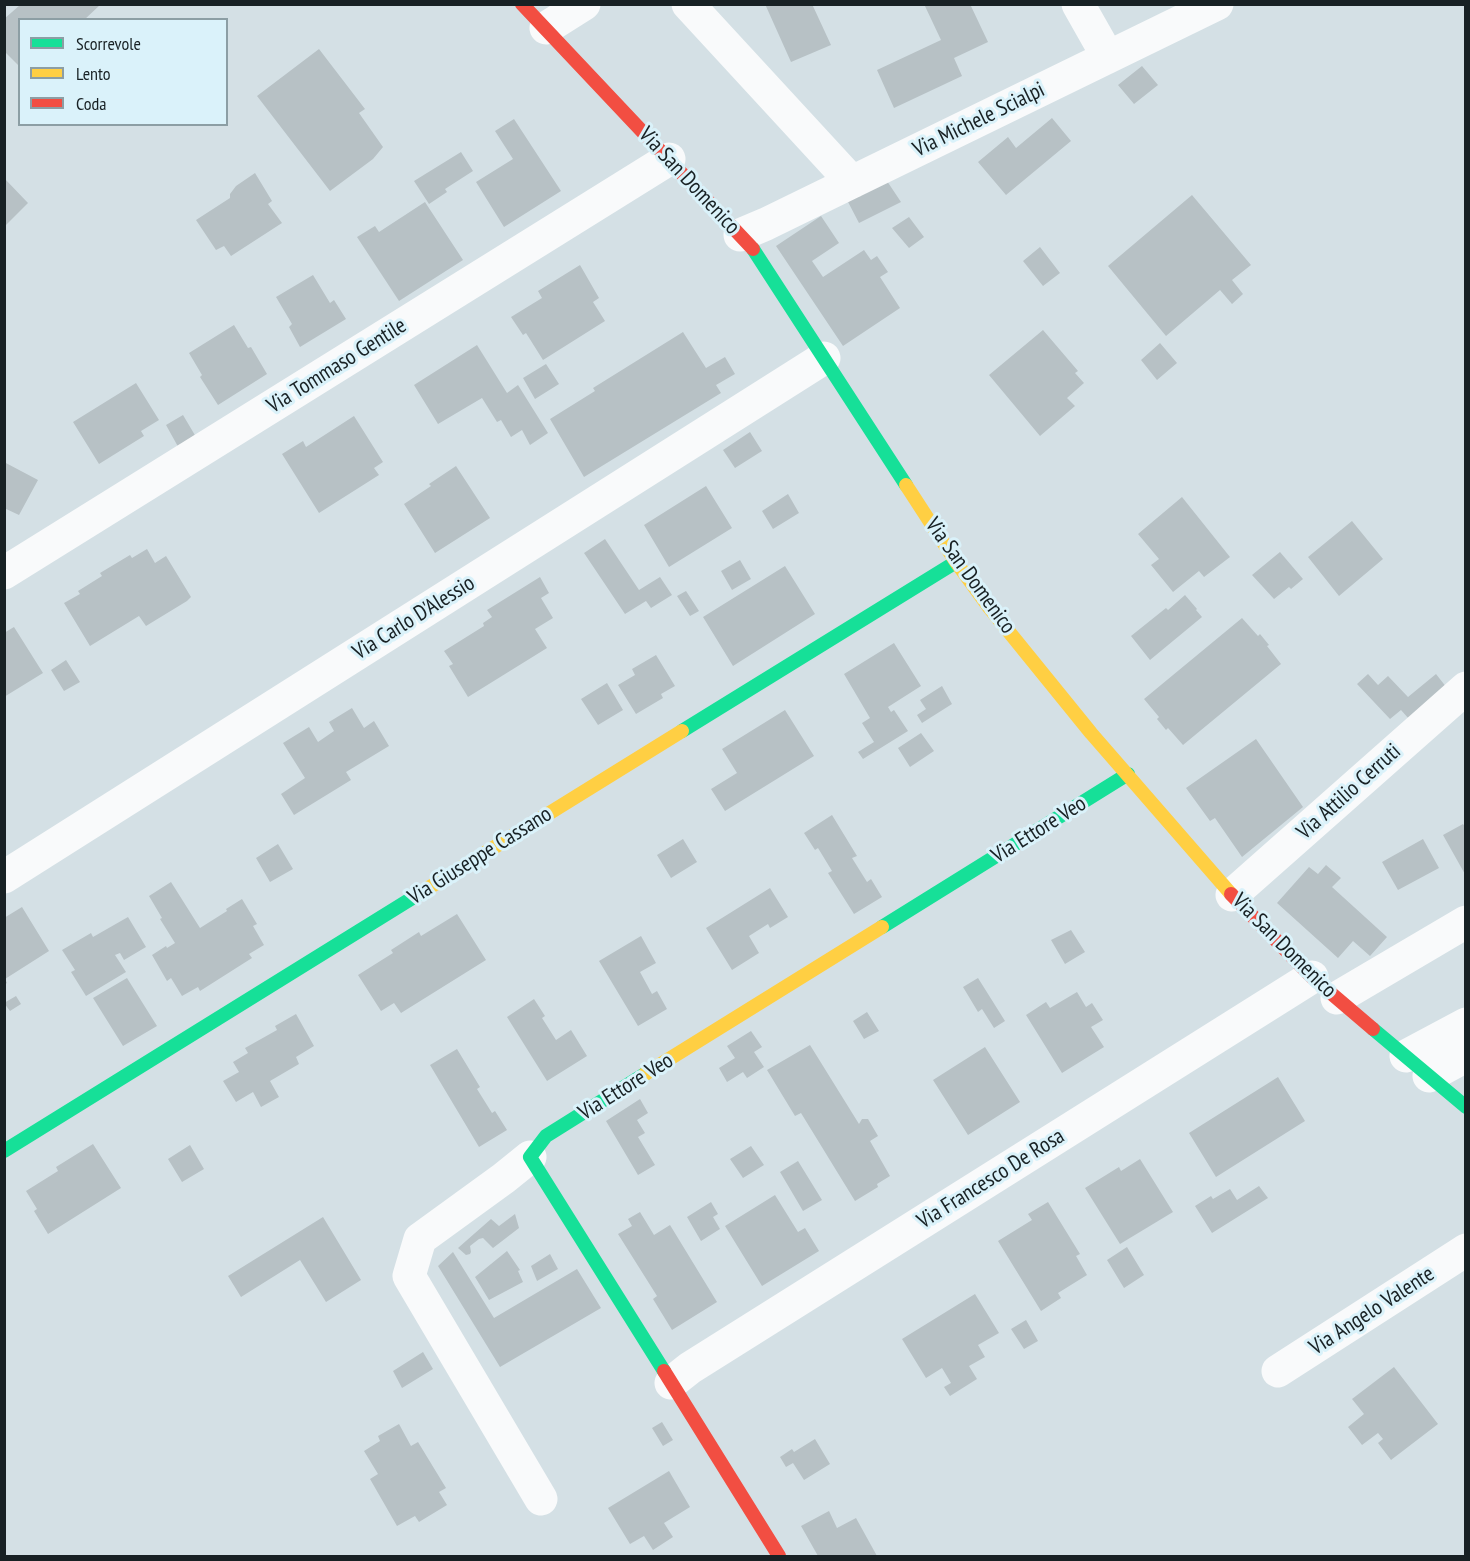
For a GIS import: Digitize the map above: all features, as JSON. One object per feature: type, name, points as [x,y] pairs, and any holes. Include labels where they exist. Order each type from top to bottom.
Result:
[{"type":"street","name":"Via San Domenico","points":[[522,4],[753,249],[956,562],[995,615],[1091,733],[1232,895],[1312,977],[1466,1107]]},
{"type":"street","points":[[546,28],[584,4]]},
{"type":"street","points":[[688,4],[852,182]]},
{"type":"street","points":[[1078,4],[1108,57]]},
{"type":"street","name":"Via Michele Scialpi","points":[[740,235],[1217,4]]},
{"type":"street","name":"Via Tommaso Gentile","points":[[4,573],[669,159]]},
{"type":"street","name":"Via Carlo D'Alessio","points":[[4,877],[824,358]]},
{"type":"street","name":"Via Giuseppe Cassano","points":[[4,1151],[956,562]]},
{"type":"street","name":"Via Attilio Cerruti","points":[[1232,895],[1466,688]]},
{"type":"street","name":"Via Ettore Veo","points":[[530,1157],[546,1136],[1128,774]]},
{"type":"street","points":[[1337,998],[1466,922]]},
{"type":"street","name":"Via Francesco De Rosa","points":[[671,1383],[690,1368],[1312,977]]},
{"type":"street","points":[[1418,1066],[1466,1024]]},
{"type":"street","points":[[1418,1066],[1466,1056]]},
{"type":"street","points":[[541,1499],[410,1276],[420,1239],[530,1157],[779,1557]]},
{"type":"street","name":"Via Angelo Valente","points":[[1278,1371],[1466,1250]]},
{"type":"building","points":[[765,4],[812,4],[831,45],[791,62]]},
{"type":"building","points":[[924,4],[970,4],[988,42],[954,58],[962,76],[894,108],[877,70],[941,40]]},
{"type":"building","points":[[20,5],[100,5],[86,18],[18,18],[18,65],[4,51],[4,19]]},
{"type":"building","points":[[319,49],[365,109],[359,113],[383,147],[373,159],[330,191],[257,96]]},
{"type":"building","points":[[1142,66],[1158,85],[1134,104],[1118,85]]},
{"type":"building","points":[[1052,118],[1071,141],[1006,195],[978,162],[1008,137],[1016,148]]},
{"type":"building","points":[[514,119],[561,191],[504,227],[476,182],[513,159],[495,131]]},
{"type":"building","points":[[461,152],[473,171],[445,189],[447,192],[429,204],[414,181]]},
{"type":"building","points":[[255,173],[272,201],[268,204],[282,223],[231,256],[224,246],[216,250],[196,220],[230,198],[236,186]]},
{"type":"building","points":[[5,179],[28,203],[5,226]]},
{"type":"building","points":[[887,181],[901,202],[859,223],[847,200]]},
{"type":"building","points":[[1192,195],[1251,265],[1232,280],[1243,294],[1232,304],[1220,290],[1166,336],[1108,266]]},
{"type":"building","points":[[425,202],[463,260],[399,301],[357,237],[375,226],[379,232]]},
{"type":"building","points":[[821,216],[839,243],[812,261],[823,277],[864,250],[871,260],[877,256],[888,272],[880,277],[900,308],[843,346],[776,246]]},
{"type":"building","points":[[909,217],[924,237],[909,248],[892,228]]},
{"type":"building","points":[[1040,247],[1060,273],[1043,286],[1023,261]]},
{"type":"building","points":[[580,265],[599,298],[593,302],[605,321],[543,360],[526,333],[523,335],[511,317],[542,298],[538,291]]},
{"type":"building","points":[[313,275],[330,303],[334,300],[346,319],[300,347],[289,327],[292,324],[276,297]]},
{"type":"building","points":[[234,325],[248,348],[251,347],[267,374],[218,405],[200,377],[202,375],[189,353]]},
{"type":"building","points":[[1043,330],[1078,371],[1075,373],[1084,383],[1067,398],[1075,406],[1040,436],[989,375]]},
{"type":"building","points":[[683,332],[706,368],[725,357],[735,374],[716,385],[721,393],[584,477],[550,419],[595,391],[593,388]]},
{"type":"building","points":[[1160,343],[1177,363],[1157,380],[1141,360]]},
{"type":"building","points":[[477,345],[507,393],[518,385],[548,433],[530,445],[522,430],[511,437],[501,420],[497,422],[482,398],[438,424],[414,385]]},
{"type":"building","points":[[546,364],[559,384],[535,399],[523,378]]},
{"type":"building","points":[[136,383],[159,420],[141,431],[144,436],[99,464],[73,422]]},
{"type":"building","points":[[183,415],[199,442],[181,452],[166,425]]},
{"type":"building","points":[[354,416],[383,462],[374,468],[379,475],[319,513],[282,454],[303,441],[306,447]]},
{"type":"building","points":[[750,432],[762,451],[735,468],[723,450]]},
{"type":"building","points":[[4,462],[38,480],[19,515],[4,508]]},
{"type":"building","points":[[456,466],[490,518],[435,553],[404,504]]},
{"type":"building","points":[[706,486],[732,528],[669,567],[644,525]]},
{"type":"building","points":[[788,494],[799,513],[773,529],[762,511]]},
{"type":"building","points":[[1182,497],[1230,557],[1204,577],[1199,571],[1173,592],[1151,565],[1159,559],[1138,534]]},
{"type":"building","points":[[1352,521],[1383,559],[1339,596],[1308,557]]},
{"type":"building","points":[[605,539],[639,590],[660,577],[672,595],[651,608],[646,601],[625,614],[584,553]]},
{"type":"building","points":[[147,549],[155,563],[166,556],[191,597],[146,626],[139,616],[90,646],[64,603],[80,594],[78,591],[102,576],[100,573],[130,555],[132,558]]},
{"type":"building","points":[[1280,552],[1303,579],[1274,599],[1252,575]]},
{"type":"building","points":[[740,560],[751,579],[732,590],[721,571]]},
{"type":"building","points":[[785,566],[815,614],[733,666],[703,617]]},
{"type":"building","points":[[540,577],[549,593],[541,598],[553,618],[535,629],[547,648],[468,697],[449,666],[453,664],[444,651],[484,626],[483,623],[492,617],[487,610]]},
{"type":"building","points":[[686,591],[699,611],[690,616],[677,596]]},
{"type":"building","points":[[1185,595],[1202,617],[1150,660],[1131,636]]},
{"type":"building","points":[[1242,618],[1258,636],[1260,634],[1281,664],[1183,745],[1168,728],[1166,730],[1157,719],[1159,717],[1144,699]]},
{"type":"building","points":[[14,627],[43,673],[4,697],[4,633]]},
{"type":"building","points":[[894,643],[921,686],[888,707],[891,712],[894,710],[908,731],[863,759],[858,752],[874,742],[862,723],[870,718],[844,674]]},
{"type":"building","points":[[656,655],[675,686],[661,694],[663,698],[636,714],[618,685],[635,675],[632,669]]},
{"type":"building","points":[[66,660],[80,682],[64,691],[51,670]]},
{"type":"building","points":[[1368,674],[1378,685],[1388,676],[1408,697],[1436,674],[1447,688],[1409,719],[1401,710],[1390,719],[1357,684]]},
{"type":"building","points":[[607,683],[623,710],[598,725],[581,699]]},
{"type":"building","points":[[942,686],[952,704],[922,723],[917,715],[926,709],[920,700]]},
{"type":"building","points":[[352,708],[364,728],[374,721],[389,746],[346,772],[351,780],[294,815],[281,794],[305,778],[283,743],[309,727],[318,742],[334,731],[329,722]]},
{"type":"building","points":[[785,710],[814,756],[725,811],[711,789],[737,773],[722,749]]},
{"type":"building","points":[[921,733],[934,751],[910,767],[898,748]]},
{"type":"building","points":[[1256,739],[1303,807],[1242,857],[1215,818],[1210,821],[1186,788]]},
{"type":"building","points":[[832,815],[857,856],[852,858],[867,882],[871,879],[882,897],[854,914],[828,873],[832,871],[818,848],[815,850],[804,833]]},
{"type":"building","points":[[1463,824],[1466,828],[1466,876],[1443,835]]},
{"type":"building","points":[[683,839],[697,862],[671,878],[657,855]]},
{"type":"building","points":[[1423,839],[1439,868],[1398,890],[1382,862]]},
{"type":"building","points":[[278,844],[293,869],[270,882],[256,858]]},
{"type":"building","points":[[1326,865],[1341,878],[1332,887],[1387,937],[1370,956],[1353,941],[1338,958],[1277,903],[1309,867],[1318,874]]},
{"type":"building","points":[[171,882],[200,928],[242,899],[257,924],[253,926],[264,945],[249,954],[252,958],[200,991],[198,987],[182,996],[171,978],[167,981],[152,955],[175,943],[149,896]]},
{"type":"building","points":[[770,888],[788,917],[770,928],[768,924],[749,936],[759,953],[732,970],[706,928]]},
{"type":"building","points":[[22,907],[49,951],[5,979],[7,983],[4,985],[4,918]]},
{"type":"building","points":[[457,914],[486,960],[401,1013],[394,1003],[381,1011],[358,975],[393,953],[391,950],[419,932],[421,936]]},
{"type":"building","points":[[128,917],[146,947],[124,960],[120,953],[115,955],[126,972],[86,996],[71,972],[75,970],[62,950],[91,933],[93,937]]},
{"type":"building","points":[[1071,930],[1085,952],[1065,964],[1051,940]]},
{"type":"building","points":[[641,936],[656,963],[640,972],[652,994],[657,991],[667,1009],[638,1026],[599,961]]},
{"type":"building","points":[[127,978],[157,1026],[123,1046],[93,998]]},
{"type":"building","points":[[978,978],[1005,1021],[994,1028],[982,1009],[978,1012],[963,987]]},
{"type":"building","points":[[1077,992],[1086,1007],[1092,1003],[1103,1020],[1091,1027],[1104,1047],[1062,1073],[1026,1015],[1046,1002],[1050,1008]]},
{"type":"building","points":[[16,996],[21,1004],[10,1011],[4,1003]]},
{"type":"building","points":[[534,999],[545,1016],[542,1018],[556,1040],[571,1030],[587,1056],[547,1081],[507,1017]]},
{"type":"building","points":[[867,1012],[879,1031],[864,1039],[853,1021]]},
{"type":"building","points":[[296,1014],[314,1046],[296,1057],[299,1064],[270,1081],[279,1097],[261,1107],[253,1092],[236,1102],[223,1081],[239,1072],[233,1062],[248,1053],[245,1048],[277,1030],[275,1026]]},
{"type":"building","points":[[751,1031],[762,1047],[754,1052],[764,1067],[747,1078],[743,1072],[727,1082],[719,1068],[735,1058],[727,1046]]},
{"type":"building","points":[[810,1045],[859,1124],[862,1119],[868,1119],[878,1136],[870,1141],[890,1176],[877,1184],[878,1187],[855,1201],[801,1113],[795,1116],[767,1070]]},
{"type":"building","points":[[985,1047],[1020,1102],[968,1135],[933,1080]]},
{"type":"building","points":[[457,1049],[480,1087],[477,1089],[492,1113],[495,1111],[507,1130],[479,1147],[430,1065]]},
{"type":"building","points":[[1278,1077],[1305,1121],[1216,1177],[1189,1133]]},
{"type":"building","points":[[640,1099],[648,1113],[637,1120],[645,1133],[638,1137],[655,1165],[638,1175],[606,1121]]},
{"type":"building","points":[[93,1144],[121,1188],[48,1234],[34,1211],[37,1209],[26,1191],[58,1171],[56,1167]]},
{"type":"building","points":[[190,1145],[204,1169],[182,1182],[168,1159]]},
{"type":"building","points":[[751,1146],[764,1165],[743,1178],[730,1159]]},
{"type":"building","points":[[1140,1159],[1173,1212],[1120,1244],[1085,1188],[1119,1167],[1121,1171]]},
{"type":"building","points":[[798,1161],[822,1200],[803,1211],[780,1172]]},
{"type":"building","points":[[1259,1186],[1268,1198],[1212,1233],[1195,1206],[1211,1196],[1213,1199],[1230,1189],[1237,1200]]},
{"type":"building","points":[[775,1195],[798,1232],[805,1228],[819,1251],[762,1286],[725,1226]]},
{"type":"building","points":[[711,1202],[718,1214],[713,1217],[720,1229],[701,1241],[687,1217]]},
{"type":"building","points":[[1048,1202],[1080,1254],[1076,1256],[1087,1275],[1058,1293],[1061,1298],[1041,1311],[998,1241],[1032,1220],[1028,1214]]},
{"type":"building","points":[[640,1212],[654,1235],[670,1225],[717,1302],[672,1330],[653,1299],[657,1296],[618,1234],[632,1226],[628,1219]]},
{"type":"building","points":[[515,1214],[519,1228],[493,1248],[483,1238],[470,1246],[470,1254],[466,1255],[458,1248],[491,1219],[499,1226]]},
{"type":"building","points":[[323,1217],[361,1280],[326,1302],[300,1260],[241,1297],[228,1276]]},
{"type":"building","points":[[1127,1247],[1144,1275],[1124,1288],[1107,1260]]},
{"type":"building","points":[[507,1251],[520,1270],[518,1271],[523,1282],[489,1300],[475,1277]]},
{"type":"building","points":[[453,1252],[494,1318],[577,1269],[601,1308],[500,1367],[438,1266]]},
{"type":"building","points":[[550,1254],[558,1269],[537,1281],[531,1266]]},
{"type":"building","points":[[975,1294],[999,1333],[978,1345],[985,1357],[969,1366],[977,1379],[950,1396],[944,1387],[951,1383],[942,1368],[926,1378],[902,1339]]},
{"type":"building","points":[[1026,1320],[1038,1341],[1024,1349],[1011,1329]]},
{"type":"building","points":[[423,1352],[433,1369],[402,1388],[393,1371]]},
{"type":"building","points":[[1394,1367],[1438,1424],[1391,1460],[1378,1443],[1383,1439],[1378,1433],[1362,1445],[1348,1427],[1364,1414],[1352,1399]]},
{"type":"building","points":[[662,1422],[673,1440],[663,1446],[652,1428]]},
{"type":"building","points":[[399,1424],[411,1446],[418,1442],[446,1488],[439,1492],[447,1505],[419,1522],[415,1516],[397,1526],[370,1479],[378,1474],[364,1451],[380,1441],[378,1436]]},
{"type":"building","points":[[815,1439],[830,1464],[804,1480],[793,1463],[786,1467],[780,1457],[792,1449],[794,1452]]},
{"type":"building","points":[[669,1471],[690,1507],[664,1523],[673,1537],[653,1550],[644,1536],[630,1544],[608,1508]]},
{"type":"building","points":[[829,1511],[837,1528],[856,1518],[877,1556],[818,1556],[801,1526]]},
{"type":"traffic: fast","points":[[753,249],[906,485]]},
{"type":"traffic: fast","points":[[682,731],[956,562]]},
{"type":"traffic: fast","points":[[882,927],[1128,774]]},
{"type":"traffic: fast","points":[[4,1151],[422,892]]},
{"type":"traffic: fast","points":[[1373,1029],[1466,1107]]},
{"type":"traffic: fast","points":[[645,1074],[546,1136],[530,1157],[664,1371]]},
{"type":"traffic: slow","points":[[906,485],[956,562],[988,606],[1091,733],[1231,894]]},
{"type":"traffic: slow","points":[[422,892],[682,731]]},
{"type":"traffic: slow","points":[[645,1074],[882,927]]},
{"type":"traffic: jam","points":[[522,4],[753,249]]},
{"type":"traffic: jam","points":[[1231,894],[1312,977],[1373,1029]]},
{"type":"traffic: jam","points":[[664,1371],[779,1556]]}]
